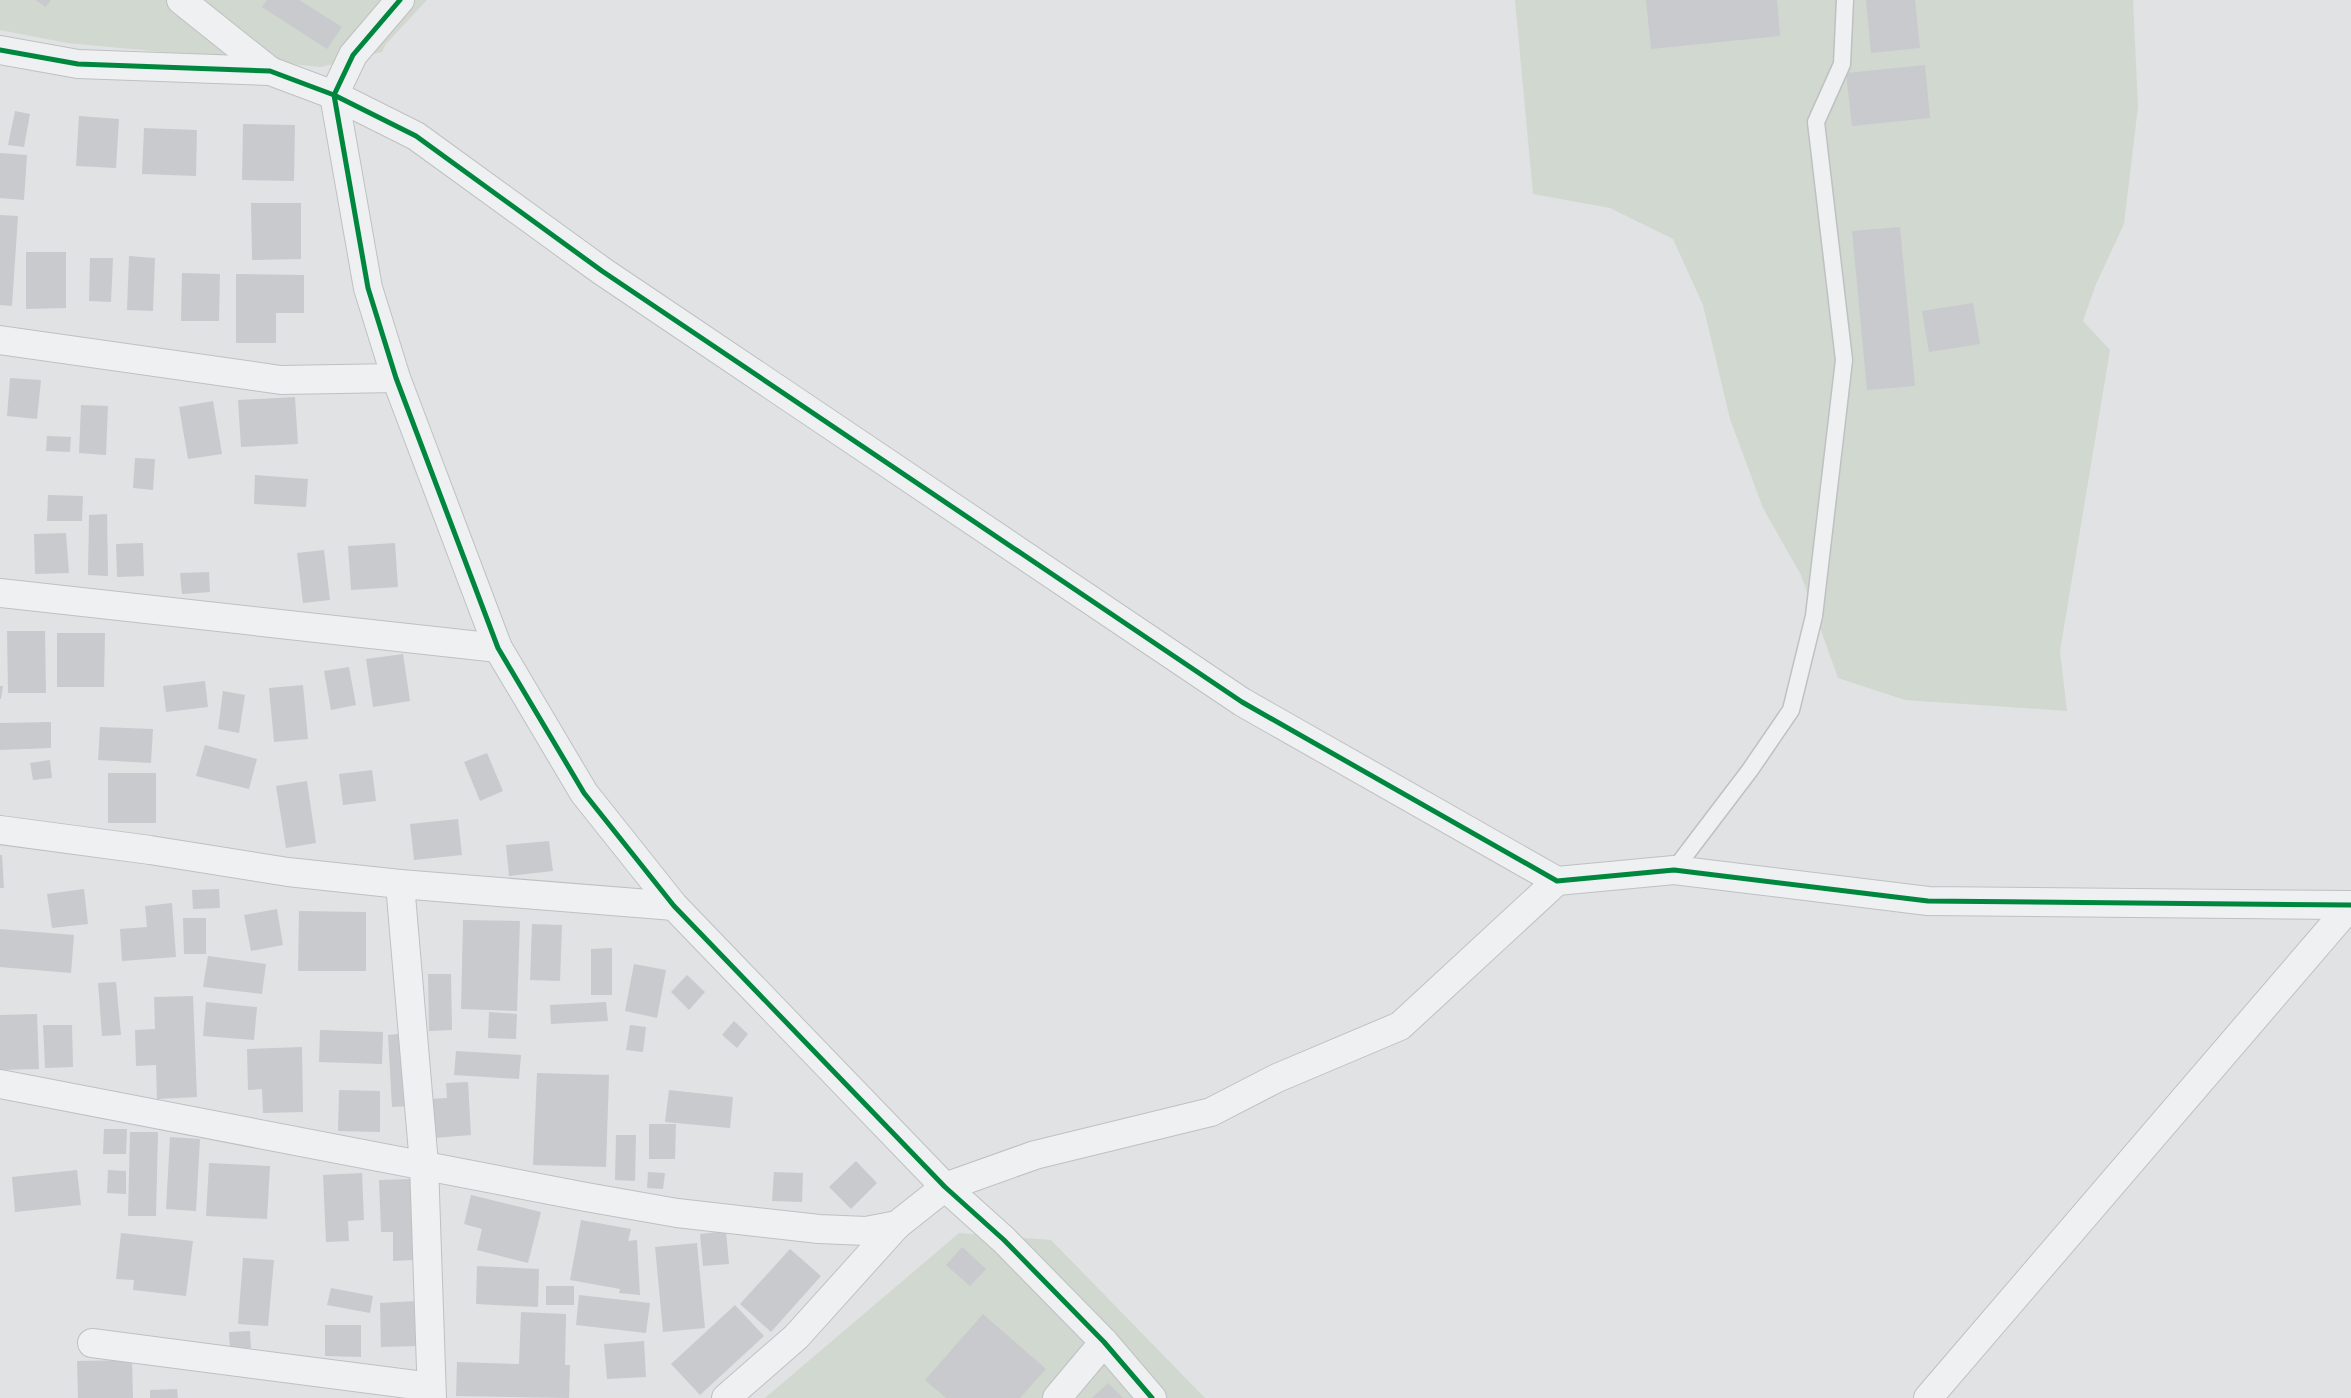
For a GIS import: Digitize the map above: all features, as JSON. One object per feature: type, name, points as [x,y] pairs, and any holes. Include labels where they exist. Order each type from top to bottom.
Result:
[{"type":"street","points":[[181,0],[270,71],[334,95],[416,136],[602,271],[1242,702],[1556,881],[1674,870],[1928,901],[2351,905]]},
{"type":"street","points":[[400,0],[353,55],[334,95],[368,288],[396,378],[498,648],[584,793],[674,906],[945,1187],[1004,1240],[1104,1342],[1152,1398]]},
{"type":"street","points":[[0,50],[78,64],[270,71]]},
{"type":"street","points":[[0,340],[281,380],[396,378]]},
{"type":"street","points":[[0,593],[498,648]]},
{"type":"street","points":[[0,830],[150,850],[288,872],[400,884],[674,906]]},
{"type":"street","points":[[726,1398],[796,1338],[897,1224],[945,1187],[1035,1155],[1211,1112],[1277,1078],[1400,1026],[1556,881]]},
{"type":"street","points":[[92,1343],[432,1393],[424,1164],[400,884]]},
{"type":"street","points":[[1928,1398],[2351,905]]},
{"type":"street","points":[[0,1084],[678,1213],[818,1229],[866,1231],[897,1224]]},
{"type":"street","points":[[1057,1398],[1104,1342]]},
{"type":"lane","points":[[1674,870],[1750,770],[1790,710],[1814,616],[1844,360],[1816,122],[1842,64],[1845,0]]},
{"type":"shaded area","points":[[0,0],[427,0],[386,44],[382,52],[321,67],[67,43],[0,30]]},
{"type":"shaded area","points":[[1515,0],[2133,0],[2138,107],[2124,224],[2096,284],[2083,321],[2110,350],[2060,651],[2067,711],[1905,700],[1838,678],[1801,575],[1763,508],[1730,419],[1703,305],[1673,239],[1610,208],[1533,194]]},
{"type":"shaded area","points":[[959,1233],[1051,1240],[1205,1398],[765,1398]]},
{"type":"building","points":[[35,0],[51,0],[46,7]]},
{"type":"building","points":[[267,0],[299,0],[342,27],[327,49],[262,7]]},
{"type":"building","points":[[1646,0],[1777,0],[1780,36],[1651,49]]},
{"type":"building","points":[[1866,0],[1915,0],[1920,48],[1871,53]]},
{"type":"building","points":[[1925,65],[1930,118],[1852,126],[1846,73]]},
{"type":"building","points":[[15,111],[30,114],[24,147],[8,145]]},
{"type":"building","points":[[79,116],[119,119],[116,168],[76,166]]},
{"type":"building","points":[[243,124],[295,125],[294,181],[242,180]]},
{"type":"building","points":[[144,128],[197,130],[196,176],[142,174]]},
{"type":"building","points":[[0,153],[27,155],[24,200],[0,198]]},
{"type":"building","points":[[251,203],[301,203],[301,259],[252,260]]},
{"type":"building","points":[[0,215],[18,216],[12,306],[0,305]]},
{"type":"building","points":[[1900,227],[1915,386],[1867,390],[1852,231]]},
{"type":"building","points":[[26,252],[66,252],[66,308],[26,309]]},
{"type":"building","points":[[129,256],[155,258],[153,311],[127,310]]},
{"type":"building","points":[[90,258],[113,258],[111,302],[89,301]]},
{"type":"building","points":[[182,273],[220,274],[219,321],[181,321]]},
{"type":"building","points":[[236,274],[304,275],[304,313],[276,313],[276,343],[236,343]]},
{"type":"building","points":[[1973,303],[1980,344],[1929,352],[1922,311]]},
{"type":"building","points":[[10,378],[41,380],[37,419],[7,416]]},
{"type":"building","points":[[295,397],[298,444],[241,447],[238,400]]},
{"type":"building","points":[[213,401],[222,454],[188,459],[179,407]]},
{"type":"building","points":[[81,405],[108,406],[106,455],[79,453]]},
{"type":"building","points":[[47,436],[71,437],[70,452],[46,451]]},
{"type":"building","points":[[135,458],[155,459],[153,490],[133,488]]},
{"type":"building","points":[[255,475],[308,479],[306,507],[254,504]]},
{"type":"building","points":[[48,495],[83,496],[82,521],[47,521]]},
{"type":"building","points":[[107,514],[108,576],[88,575],[89,515]]},
{"type":"building","points":[[66,533],[69,573],[35,574],[34,534]]},
{"type":"building","points":[[143,543],[144,576],[117,577],[116,544]]},
{"type":"building","points":[[395,543],[398,587],[351,590],[348,546]]},
{"type":"building","points":[[324,550],[330,600],[303,603],[297,553]]},
{"type":"building","points":[[209,572],[210,592],[182,594],[180,573]]},
{"type":"building","points":[[7,631],[45,631],[46,693],[8,693]]},
{"type":"building","points":[[57,633],[105,633],[104,687],[57,687]]},
{"type":"building","points":[[403,654],[410,701],[373,707],[366,659]]},
{"type":"building","points":[[349,667],[356,705],[331,710],[324,671]]},
{"type":"building","points":[[205,681],[208,707],[166,712],[163,686]]},
{"type":"building","points":[[303,685],[308,739],[274,742],[269,688]]},
{"type":"building","points":[[0,686],[3,686],[1,699],[0,699]]},
{"type":"building","points":[[223,691],[245,695],[239,733],[218,729]]},
{"type":"building","points":[[51,722],[51,748],[0,750],[0,723]]},
{"type":"building","points":[[100,727],[153,729],[151,763],[98,760]]},
{"type":"building","points":[[205,745],[257,759],[249,789],[196,776]]},
{"type":"building","points":[[487,753],[503,791],[480,801],[464,762]]},
{"type":"building","points":[[50,760],[52,778],[33,780],[30,763]]},
{"type":"building","points":[[372,770],[376,801],[343,805],[339,774]]},
{"type":"building","points":[[108,773],[156,773],[156,823],[108,823]]},
{"type":"building","points":[[307,781],[316,843],[286,848],[276,786]]},
{"type":"building","points":[[458,819],[462,855],[414,860],[410,824]]},
{"type":"building","points":[[549,841],[553,871],[509,876],[506,845]]},
{"type":"building","points":[[0,855],[2,855],[4,888],[0,888]]},
{"type":"building","points":[[84,889],[88,924],[52,928],[47,894]]},
{"type":"building","points":[[219,889],[220,908],[193,909],[192,890]]},
{"type":"building","points":[[172,903],[176,957],[122,961],[120,929],[147,927],[145,906]]},
{"type":"building","points":[[277,909],[283,945],[251,951],[244,915]]},
{"type":"building","points":[[299,911],[366,912],[366,971],[298,971]]},
{"type":"building","points":[[183,918],[206,918],[206,954],[184,954]]},
{"type":"building","points":[[463,920],[520,921],[517,1011],[461,1009]]},
{"type":"building","points":[[532,924],[562,925],[560,981],[530,980]]},
{"type":"building","points":[[0,929],[74,935],[71,973],[0,967]]},
{"type":"building","points":[[612,948],[612,995],[591,995],[591,949]]},
{"type":"building","points":[[208,956],[266,964],[262,994],[203,987]]},
{"type":"building","points":[[634,964],[666,970],[657,1018],[625,1011]]},
{"type":"building","points":[[428,974],[451,974],[452,1030],[429,1031]]},
{"type":"building","points":[[687,975],[705,992],[689,1010],[671,992]]},
{"type":"building","points":[[116,982],[121,1035],[102,1036],[98,983]]},
{"type":"building","points":[[193,996],[197,1097],[157,1099],[156,1065],[136,1066],[135,1030],[155,1029],[154,997]]},
{"type":"building","points":[[206,1002],[257,1007],[254,1040],[203,1036]]},
{"type":"building","points":[[606,1002],[608,1021],[551,1024],[550,1005]]},
{"type":"building","points":[[489,1012],[517,1014],[516,1039],[488,1038]]},
{"type":"building","points":[[37,1014],[39,1069],[0,1070],[0,1015]]},
{"type":"building","points":[[734,1021],[748,1034],[737,1048],[722,1035]]},
{"type":"building","points":[[43,1025],[72,1025],[73,1067],[45,1068]]},
{"type":"building","points":[[630,1025],[646,1027],[643,1052],[626,1050]]},
{"type":"building","points":[[320,1030],[383,1032],[382,1064],[319,1062]]},
{"type":"building","points":[[407,1033],[412,1106],[392,1107],[388,1035]]},
{"type":"building","points":[[302,1047],[303,1112],[263,1113],[262,1089],[248,1090],[247,1049]]},
{"type":"building","points":[[456,1051],[521,1055],[519,1079],[454,1075]]},
{"type":"building","points":[[537,1073],[609,1075],[606,1167],[533,1165]]},
{"type":"building","points":[[468,1082],[471,1135],[434,1138],[431,1099],[447,1098],[446,1083]]},
{"type":"building","points":[[339,1090],[380,1091],[380,1132],[338,1131]]},
{"type":"building","points":[[669,1090],[733,1097],[730,1128],[665,1122]]},
{"type":"building","points":[[649,1124],[676,1124],[675,1159],[649,1159]]},
{"type":"building","points":[[104,1129],[127,1129],[126,1154],[103,1154]]},
{"type":"building","points":[[130,1132],[158,1132],[156,1216],[128,1216]]},
{"type":"building","points":[[616,1135],[636,1135],[635,1181],[615,1180]]},
{"type":"building","points":[[170,1137],[200,1139],[196,1211],[166,1209]]},
{"type":"building","points":[[856,1161],[877,1183],[851,1209],[829,1187]]},
{"type":"building","points":[[209,1163],[270,1166],[267,1219],[206,1216]]},
{"type":"building","points":[[77,1170],[81,1205],[15,1212],[12,1177]]},
{"type":"building","points":[[108,1170],[126,1171],[126,1194],[107,1193]]},
{"type":"building","points":[[648,1172],[665,1173],[663,1189],[647,1188]]},
{"type":"building","points":[[774,1172],[803,1173],[802,1202],[772,1201]]},
{"type":"building","points":[[362,1173],[364,1220],[348,1221],[349,1241],[326,1242],[323,1175]]},
{"type":"building","points":[[411,1179],[413,1260],[393,1261],[393,1232],[381,1232],[379,1180]]},
{"type":"building","points":[[471,1195],[541,1212],[528,1263],[477,1250],[482,1229],[464,1224]]},
{"type":"building","points":[[581,1220],[631,1229],[628,1241],[637,1240],[640,1295],[619,1293],[620,1289],[570,1280]]},
{"type":"building","points":[[726,1231],[729,1264],[703,1266],[700,1234]]},
{"type":"building","points":[[121,1233],[193,1241],[186,1296],[133,1290],[134,1280],[116,1279]]},
{"type":"building","points":[[697,1243],[705,1328],[663,1332],[655,1247]]},
{"type":"building","points":[[962,1247],[986,1269],[970,1286],[946,1265]]},
{"type":"building","points":[[790,1249],[821,1276],[771,1332],[740,1304]]},
{"type":"building","points":[[243,1258],[274,1260],[268,1326],[238,1324]]},
{"type":"building","points":[[477,1266],[539,1269],[538,1307],[476,1304]]},
{"type":"building","points":[[546,1286],[574,1286],[574,1305],[546,1305]]},
{"type":"building","points":[[331,1288],[373,1296],[370,1313],[327,1305]]},
{"type":"building","points":[[579,1295],[650,1303],[646,1333],[576,1325]]},
{"type":"building","points":[[417,1301],[419,1346],[381,1347],[380,1303]]},
{"type":"building","points":[[735,1305],[764,1336],[700,1395],[671,1364]]},
{"type":"building","points":[[521,1312],[566,1314],[565,1365],[570,1365],[569,1398],[456,1396],[457,1362],[519,1364]]},
{"type":"building","points":[[983,1314],[1046,1369],[1020,1398],[946,1398],[925,1380]]},
{"type":"building","points":[[325,1325],[361,1325],[361,1357],[325,1356]]},
{"type":"building","points":[[250,1331],[251,1348],[230,1350],[229,1332]]},
{"type":"building","points":[[644,1341],[646,1377],[607,1379],[604,1344]]},
{"type":"building","points":[[132,1360],[133,1398],[78,1398],[77,1361]]},
{"type":"building","points":[[1108,1383],[1123,1398],[1092,1398]]},
{"type":"building","points":[[177,1389],[178,1398],[150,1398],[150,1390]]},
{"type":"cycle path","points":[[400,0],[353,55],[334,95],[368,288],[396,378],[498,648],[584,793],[674,906],[945,1187],[1004,1240],[1104,1342],[1152,1398]]},
{"type":"cycle path","points":[[0,50],[78,64],[270,71],[334,95],[416,136],[602,271],[1242,702],[1557,881],[1674,870],[1928,901],[2351,905]]}]
